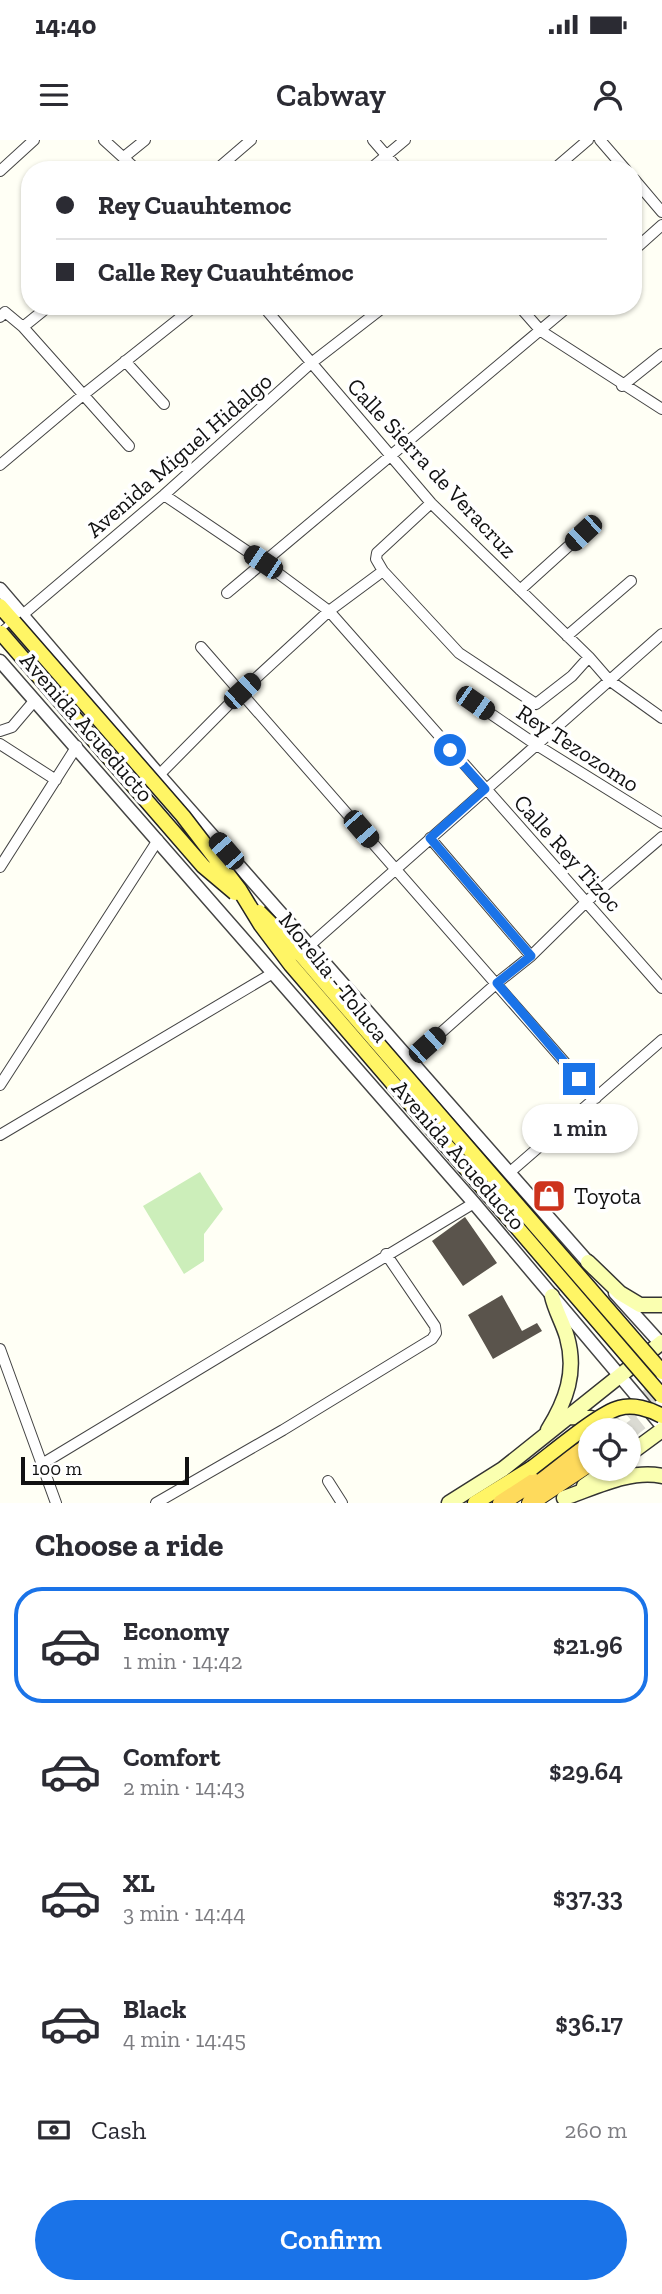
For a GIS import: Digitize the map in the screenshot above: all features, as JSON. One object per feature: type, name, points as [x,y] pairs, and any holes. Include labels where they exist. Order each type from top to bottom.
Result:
[{"type":"highway","points":[[501,1503],[578,1453]]},
{"type":"highway","points":[[530,1503],[578,1471]]},
{"type":"main road","name":"Morelia - Toluca","points":[[0,606],[18,619],[183,816],[239,889],[261,925],[291,965],[662,1395]]},
{"type":"main road","name":"Morelia - Toluca","points":[[0,633],[202,866],[267,918],[295,948],[662,1371]]},
{"type":"main road","points":[[588,1262],[620,1293],[640,1305],[662,1305]]},
{"type":"main road","points":[[586,1282],[646,1345],[662,1347]]},
{"type":"main road","points":[[544,1437],[558,1412],[571,1378],[568,1339],[552,1296]]},
{"type":"main road","points":[[449,1503],[484,1483],[662,1347]]},
{"type":"main road","points":[[475,1503],[532,1468],[601,1416],[619,1408],[639,1407],[662,1416]]},
{"type":"main road","points":[[569,1417],[590,1418]]},
{"type":"main road","points":[[641,1445],[662,1428]]},
{"type":"main road","points":[[560,1501],[614,1481],[639,1475],[662,1476]]},
{"type":"main road","points":[[560,1501],[591,1481]]},
{"type":"street","points":[[0,171],[33,140]]},
{"type":"street","points":[[104,140],[127,161]]},
{"type":"street","points":[[124,158],[145,140]]},
{"type":"street","points":[[226,161],[251,140]]},
{"type":"street","points":[[373,140],[391,161]]},
{"type":"street","points":[[380,161],[405,140]]},
{"type":"street","points":[[564,161],[588,140]]},
{"type":"street","points":[[600,140],[618,161]]},
{"type":"street","points":[[642,188],[662,212]]},
{"type":"street","points":[[642,243],[662,225]]},
{"type":"street","points":[[2,314],[23,327],[129,446]]},
{"type":"street","points":[[23,327],[38,315]]},
{"type":"street","points":[[0,465],[184,315]]},
{"type":"street","name":"Calle Sierra de Veracruz","points":[[270,315],[310,365],[431,503],[589,657],[609,680],[662,718]]},
{"type":"street","name":"Avenida Miguel Hidalgo","points":[[0,633],[164,495],[310,365],[374,315]]},
{"type":"street","points":[[527,315],[541,331],[622,386],[662,409]]},
{"type":"street","points":[[227,593],[559,315]]},
{"type":"street","points":[[622,386],[662,354]]},
{"type":"street","points":[[125,361],[164,404]]},
{"type":"street","name":"Calle Rey Tizoc","points":[[164,495],[263,562],[329,611],[662,988]]},
{"type":"street","points":[[431,503],[377,553],[376,559],[383,571],[459,653],[536,704],[572,676],[589,657]]},
{"type":"street","points":[[520,590],[583,533]]},
{"type":"street","points":[[159,775],[242,691],[329,611],[383,571]]},
{"type":"street","points":[[567,636],[631,581]]},
{"type":"street","name":"Avenida Acueducto","points":[[0,589],[18,619],[159,775],[662,1347]]},
{"type":"street","points":[[309,946],[534,744],[662,634]]},
{"type":"street","points":[[201,647],[596,1098]]},
{"type":"street","name":"Avenida Acueducto","points":[[0,661],[474,1203],[662,1428]]},
{"type":"street","points":[[0,731],[12,727],[35,700]]},
{"type":"street","name":"Rey Tezozomo","points":[[475,703],[534,744],[662,823]]},
{"type":"street","points":[[0,744],[56,780]]},
{"type":"street","points":[[0,867],[77,746]]},
{"type":"street","points":[[409,1061],[531,956],[586,902],[662,837]]},
{"type":"street","points":[[430,838],[531,956]]},
{"type":"street","points":[[0,1085],[158,840]]},
{"type":"street","points":[[0,1135],[273,973]]},
{"type":"street","points":[[509,1173],[662,1040]]},
{"type":"street","points":[[42,1464],[474,1203]]},
{"type":"street","points":[[156,1503],[283,1430],[432,1339],[436,1333],[435,1326],[386,1254]]},
{"type":"street","points":[[604,1357],[623,1360],[635,1355],[642,1345],[644,1325]]},
{"type":"street","points":[[0,1349],[56,1503]]},
{"type":"street","points":[[0,1389],[10,1379]]},
{"type":"street","points":[[328,1481],[342,1503]]},
{"type":"green space","points":[[200,1172],[223,1209],[204,1234],[204,1261],[184,1274],[143,1206]]},
{"type":"building","points":[[465,1217],[497,1263],[463,1286],[432,1241]]},
{"type":"building","points":[[502,1295],[522,1331],[537,1323],[542,1331],[493,1359],[468,1315]]},
{"type":"tunnel","points":[[622,1418],[662,1385]]},
{"type":"tunnel","points":[[641,1422],[662,1405]]},
{"type":"place","name":"Toyota","points":[[549,1196]]},
{"type":"route","points":[[450,750],[485,789],[430,838],[531,956],[497,983],[579,1079]]}]
